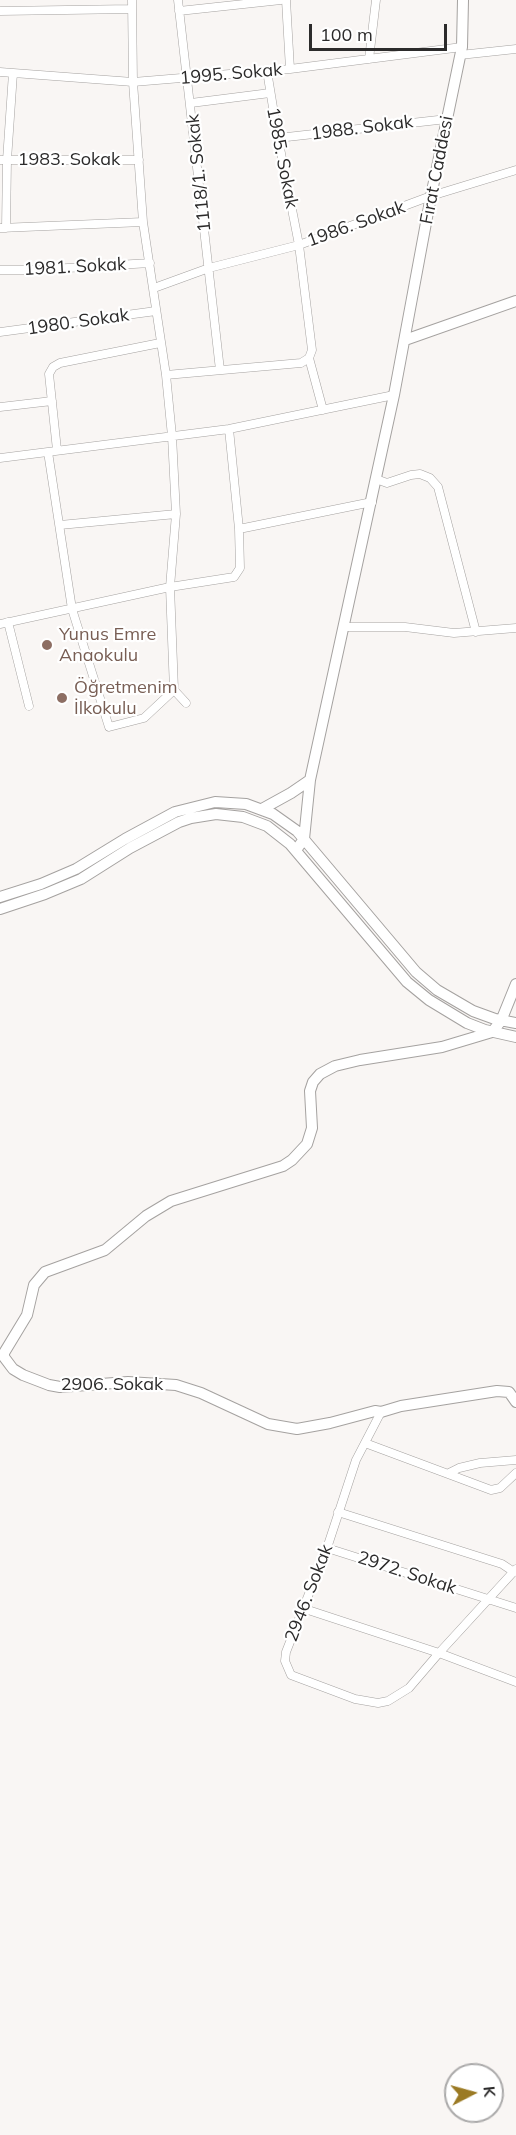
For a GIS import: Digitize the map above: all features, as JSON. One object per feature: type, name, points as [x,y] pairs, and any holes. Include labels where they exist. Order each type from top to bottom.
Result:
[{"type":"street","points":[[132,0],[134,82],[143,222],[166,375],[172,436],[176,514],[170,587],[174,690],[186,703]]},
{"type":"street","name":"1118/1. Sokak","points":[[178,0],[220,370]]},
{"type":"street","points":[[179,11],[284,0],[290,69]]},
{"type":"street","points":[[369,59],[376,0]]},
{"type":"street","name":"Fırat Caddesi","points":[[306,841],[310,780],[372,502],[461,51],[463,0]]},
{"type":"street","points":[[0,11],[132,9]]},
{"type":"street","name":"1995. Sokak","points":[[0,72],[134,82],[461,51],[516,49]]},
{"type":"street","name":"1985. Sokak","points":[[267,71],[299,245],[312,350],[309,358],[323,410]]},
{"type":"street","points":[[13,73],[4,160],[3,228],[143,222]]},
{"type":"street","points":[[191,103],[270,93]]},
{"type":"street","name":"1988. Sokak","points":[[278,138],[447,119]]},
{"type":"street","name":"1983. Sokak","points":[[4,160],[139,160]]},
{"type":"street","name":"1986. Sokak","points":[[154,288],[209,268],[299,245],[431,196],[516,170]]},
{"type":"street","name":"1981. Sokak","points":[[0,270],[35,270],[150,262]]},
{"type":"street","points":[[405,340],[516,301]]},
{"type":"street","name":"1980. Sokak","points":[[0,332],[156,311]]},
{"type":"street","points":[[57,450],[49,374],[60,363],[160,343]]},
{"type":"street","points":[[166,375],[301,363],[309,358]]},
{"type":"street","points":[[0,458],[229,429],[394,395]]},
{"type":"street","points":[[0,407],[52,401]]},
{"type":"street","points":[[29,706],[2,621],[72,609],[170,587],[234,577],[240,568],[239,529],[229,429]]},
{"type":"street","points":[[48,452],[72,609],[109,727],[144,718],[174,690]]},
{"type":"street","points":[[376,479],[387,483],[420,474],[430,478],[438,488],[476,632]]},
{"type":"street","points":[[239,529],[372,502]]},
{"type":"street","points":[[60,525],[176,514]]},
{"type":"street","points":[[344,627],[405,627],[454,633],[516,628]]},
{"type":"street","points":[[262,809],[310,780]]},
{"type":"street","points":[[0,897],[41,884],[76,869],[125,839],[188,807],[229,801],[262,809],[287,823],[306,841],[416,972],[437,990],[472,1011],[501,1021],[516,1023]]},
{"type":"street","points":[[0,909],[69,885],[179,822],[204,815],[229,814],[250,819],[273,830],[297,852],[407,982],[444,1011],[467,1023],[516,1037]]},
{"type":"street","points":[[297,852],[306,841]]},
{"type":"street","points":[[492,1032],[501,1021],[516,984]]},
{"type":"street","name":"2906. Sokak","points":[[492,1032],[442,1047],[343,1064],[329,1068],[320,1074],[313,1082],[310,1091],[312,1120],[310,1136],[307,1144],[292,1160],[276,1169],[171,1201],[146,1216],[105,1250],[45,1272],[34,1285],[27,1315],[4,1353],[4,1358],[13,1369],[49,1385],[60,1387],[128,1382],[176,1385],[201,1393],[268,1424],[297,1429],[375,1411],[381,1413],[401,1407],[497,1392],[509,1392],[516,1402]]},
{"type":"street","name":"2946. Sokak","points":[[381,1413],[356,1460],[327,1548],[286,1652],[285,1661],[291,1675],[355,1700],[378,1703],[399,1696],[409,1688],[515,1570]]},
{"type":"street","points":[[365,1443],[491,1490],[497,1490],[516,1473]]},
{"type":"street","points":[[449,1473],[480,1463],[516,1460]]},
{"type":"street","points":[[338,1512],[515,1570]]},
{"type":"street","name":"2972. Sokak","points":[[327,1548],[516,1608]]},
{"type":"street","points":[[302,1608],[439,1653],[516,1682]]},
{"type":"place","name":"Yunus Emre Anaokulu","points":[[47,645]]},
{"type":"place","name":"Öğretmenim İlkokulu","points":[[62,698]]}]
